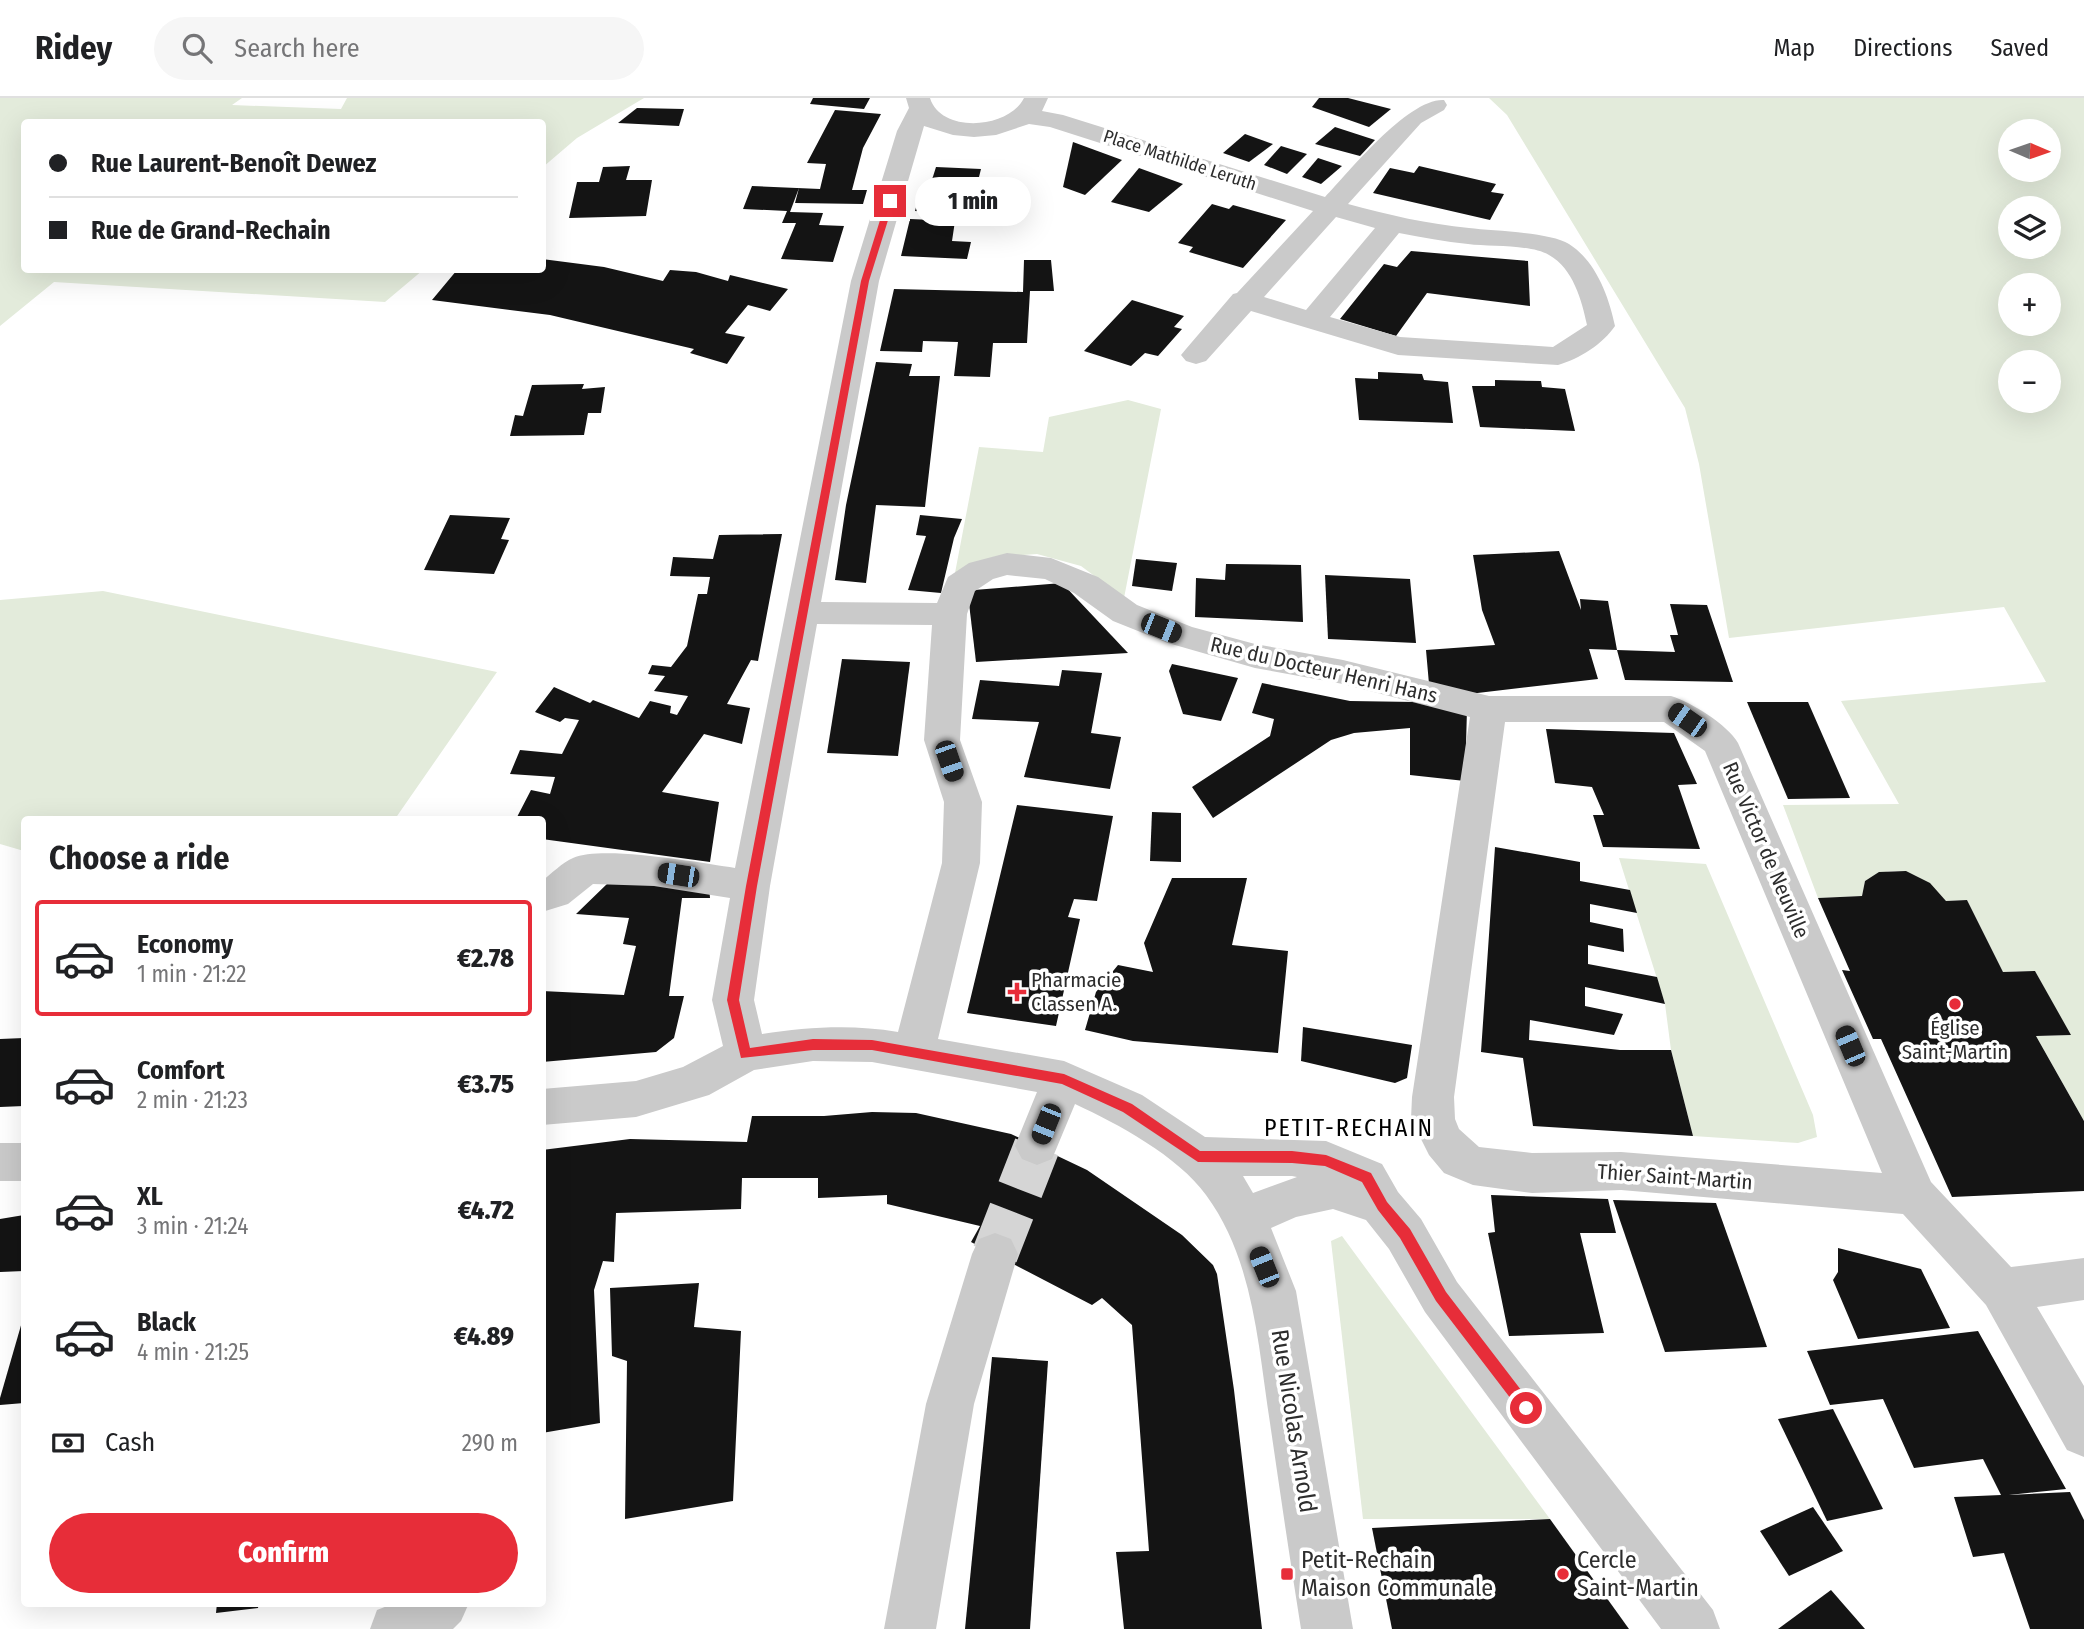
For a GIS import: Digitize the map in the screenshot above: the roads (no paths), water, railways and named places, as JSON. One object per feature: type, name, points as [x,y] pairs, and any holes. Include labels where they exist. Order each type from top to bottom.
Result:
[{"type":"street","points":[[746,1054],[733,1000],[751,886],[865,281],[909,131],[919,104],[939,124],[953,128],[995,128],[1013,124],[1032,107]]},
{"type":"street","points":[[1196,355],[1243,300],[1332,208],[1412,118],[1435,105]]},
{"type":"street","name":"Place Mathilde Leruth","points":[[1032,107],[1054,120],[1332,208],[1392,224],[1467,236],[1527,241],[1559,249],[1581,272],[1596,301],[1601,326],[1593,335],[1558,356],[1398,346],[1243,300]]},
{"type":"street","points":[[906,148],[953,128]]},
{"type":"street","points":[[1311,321],[1392,224]]},
{"type":"street","name":"Rue du Docteur Henri Hans","points":[[914,1053],[961,863],[963,802],[942,740],[950,614],[960,585],[981,571],[1007,564],[1051,569],[1086,585],[1125,613],[1180,635],[1255,656],[1343,672],[1489,709]]},
{"type":"street","points":[[804,613],[950,614]]},
{"type":"street","name":"Thier Saint-Martin","points":[[1489,709],[1433,1097],[1433,1119],[1444,1142],[1460,1159],[1473,1166],[1532,1173],[1620,1171],[1914,1195]]},
{"type":"street","name":"Rue Victor de Neuville","points":[[1489,709],[1671,709],[1720,743],[1914,1195],[2002,1290],[2084,1433]]},
{"type":"street","points":[[546,896],[554,893],[585,869],[654,871],[751,886]]},
{"type":"street","name":"Rue Nicolas Arnold","points":[[546,1107],[636,1099],[694,1082],[746,1054],[813,1044],[872,1045],[1064,1079],[1127,1108],[1198,1156],[1221,1180],[1244,1218],[1273,1291],[1326,1629]]},
{"type":"street","points":[[1037,1146],[1064,1079]]},
{"type":"street","points":[[1198,1156],[1326,1160],[1366,1178],[1382,1206],[1405,1234],[1441,1297],[1695,1629]]},
{"type":"street","points":[[0,1162],[21,1162]]},
{"type":"street","points":[[1244,1218],[1291,1198],[1334,1189],[1382,1206]]},
{"type":"street","points":[[910,1629],[950,1404],[995,1254]]},
{"type":"street","points":[[2002,1290],[2084,1279]]},
{"type":"street","points":[[396,1629],[418,1625],[438,1607]]},
{"type":"tunnel","points":[[995,1254],[1037,1146]]},
{"type":"place","name":"Pharmacie Classen A.","points":[[1017,992]]},
{"type":"place","name":"Église Saint-Martin","points":[[1955,1004]]},
{"type":"place","name":"Petit-Rechain Maison Communale","points":[[1287,1574]]},
{"type":"place","name":"Cercle Saint-Martin","points":[[1563,1574]]},
{"type":"district","name":"PETIT-RECHAIN","points":[[1349,1128]]}]
